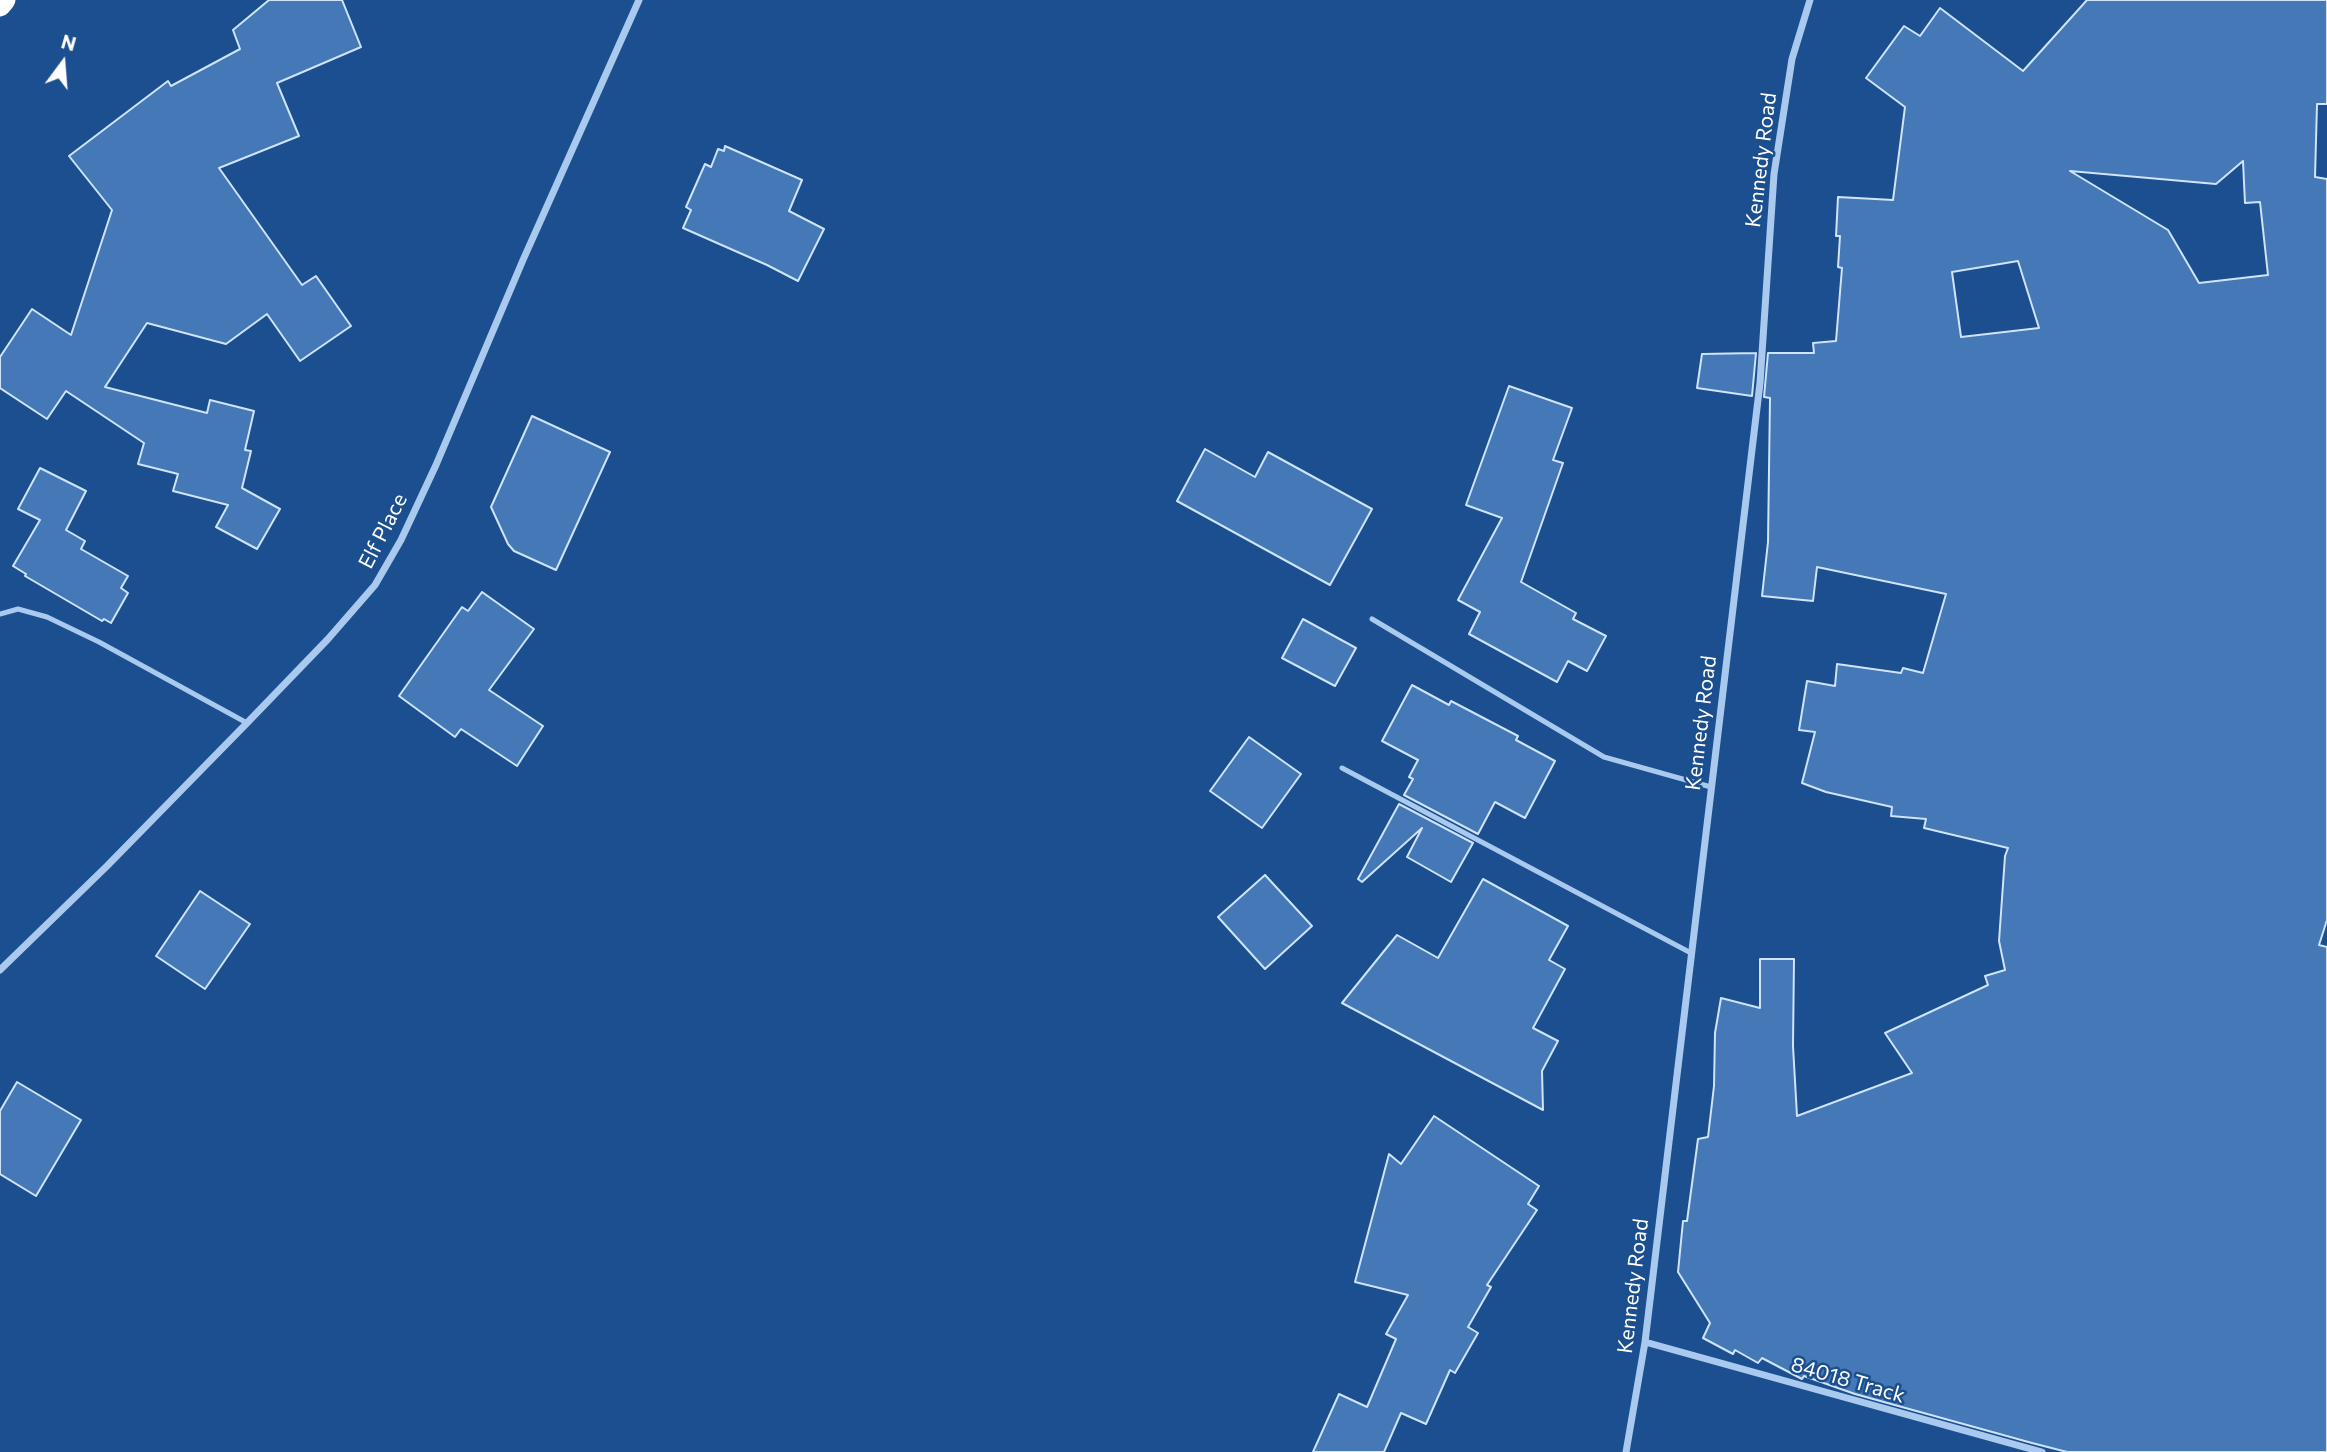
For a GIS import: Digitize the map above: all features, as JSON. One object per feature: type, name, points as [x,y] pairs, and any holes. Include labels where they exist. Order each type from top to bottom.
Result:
[{"type":"highway","points":[[0,6],[5,0]]},
{"type":"street","name":"Elf Place","points":[[0,970],[107,866],[247,723],[328,639],[375,585],[401,540],[436,465],[639,0]]},
{"type":"street","name":"Kennedy Road","points":[[1626,1452],[1645,1342],[1760,383],[1774,174],[1792,59],[1810,0]]},
{"type":"street","name":"84018 Track","points":[[1645,1342],[2042,1452]]},
{"type":"lane","points":[[0,614],[18,609],[47,617],[100,642],[247,723]]},
{"type":"lane","points":[[1372,619],[1604,757],[1711,787]]},
{"type":"lane","points":[[1342,768],[1691,953]]},
{"type":"building","points":[[269,0],[342,0],[361,47],[277,83],[299,136],[219,168],[302,285],[316,276],[351,326],[300,361],[267,314],[226,344],[147,323],[105,387],[207,413],[210,400],[254,411],[245,450],[251,451],[242,488],[280,509],[257,549],[216,527],[228,505],[173,491],[178,474],[138,464],[144,443],[66,391],[47,419],[0,388],[0,357],[32,309],[71,335],[112,210],[69,156],[168,81],[171,86],[240,49],[233,30]]},
{"type":"building","points":[[2087,0],[2327,0],[2327,104],[2317,104],[2315,177],[2327,179],[2327,920],[2319,945],[2327,947],[2327,1452],[2067,1452],[1855,1394],[1804,1376],[1802,1379],[1762,1358],[1758,1363],[1735,1350],[1733,1354],[1703,1338],[1710,1323],[1678,1272],[1683,1221],[1687,1221],[1698,1139],[1708,1137],[1714,1086],[1715,1033],[1721,998],[1760,1008],[1760,959],[1794,959],[1793,1046],[1797,1116],[1912,1073],[1885,1033],[1988,985],[1985,976],[2005,970],[1999,941],[2005,856],[2008,848],[1924,828],[1926,819],[1891,816],[1892,807],[1826,792],[1802,783],[1815,732],[1799,730],[1807,681],[1835,686],[1837,664],[1901,673],[1903,668],[1923,673],[1946,594],[1817,567],[1813,601],[1762,596],[1768,542],[1770,398],[1764,397],[1768,353],[1814,353],[1813,343],[1836,341],[1842,268],[1838,267],[1840,236],[1836,236],[1838,197],[1893,200],[1905,107],[1866,78],[1904,26],[1920,36],[1940,8],[2023,71]],"holes":[[[2243,161],[2245,203],[2260,202],[2268,275],[2199,283],[2168,230],[2070,171],[2216,184]],[[2018,261],[2039,328],[1961,337],[1952,272]]]},
{"type":"building","points":[[725,146],[802,180],[789,211],[824,229],[798,281],[683,228],[691,210],[686,207],[705,164],[711,167],[718,149],[724,151]]},
{"type":"building","points":[[1756,353],[1752,396],[1697,388],[1702,354]]},
{"type":"building","points":[[1509,386],[1572,408],[1553,460],[1563,463],[1521,582],[1576,613],[1573,619],[1606,636],[1587,671],[1568,661],[1557,682],[1469,634],[1480,612],[1458,600],[1502,518],[1466,505]]},
{"type":"building","points":[[532,416],[610,452],[556,570],[514,551],[491,507]]},
{"type":"building","points":[[1205,449],[1255,477],[1268,452],[1372,509],[1330,585],[1177,501]]},
{"type":"building","points":[[40,468],[86,491],[66,530],[85,541],[81,549],[128,576],[121,588],[128,593],[111,623],[104,619],[102,621],[25,576],[26,574],[13,566],[40,520],[18,509]]},
{"type":"building","points":[[482,592],[534,629],[489,690],[543,726],[517,766],[461,729],[455,737],[399,696],[462,607],[468,611]]},
{"type":"building","points":[[1303,619],[1356,648],[1335,686],[1282,658]]},
{"type":"building","points":[[1412,685],[1449,705],[1451,701],[1518,736],[1516,740],[1555,761],[1525,818],[1495,802],[1478,834],[1404,795],[1413,779],[1409,777],[1418,760],[1382,741]]},
{"type":"building","points":[[1249,737],[1301,774],[1262,828],[1210,791]]},
{"type":"building","points":[[1399,804],[1473,843],[1451,882],[1407,857],[1422,828],[1362,882],[1358,879]]},
{"type":"building","points":[[1265,875],[1312,926],[1265,969],[1218,917]]},
{"type":"building","points":[[1483,879],[1568,926],[1549,960],[1565,969],[1533,1028],[1558,1041],[1542,1071],[1543,1110],[1342,1003],[1397,935],[1438,958]]},
{"type":"building","points":[[200,891],[250,924],[205,989],[156,956]]},
{"type":"building","points":[[17,1082],[81,1120],[36,1196],[0,1174],[0,1111]]},
{"type":"building","points":[[1434,1116],[1539,1186],[1528,1204],[1537,1210],[1487,1285],[1491,1287],[1468,1327],[1478,1333],[1455,1373],[1450,1370],[1426,1424],[1401,1413],[1384,1452],[1313,1452],[1339,1394],[1367,1407],[1396,1339],[1386,1334],[1408,1295],[1355,1282],[1389,1154],[1401,1164]]}]
